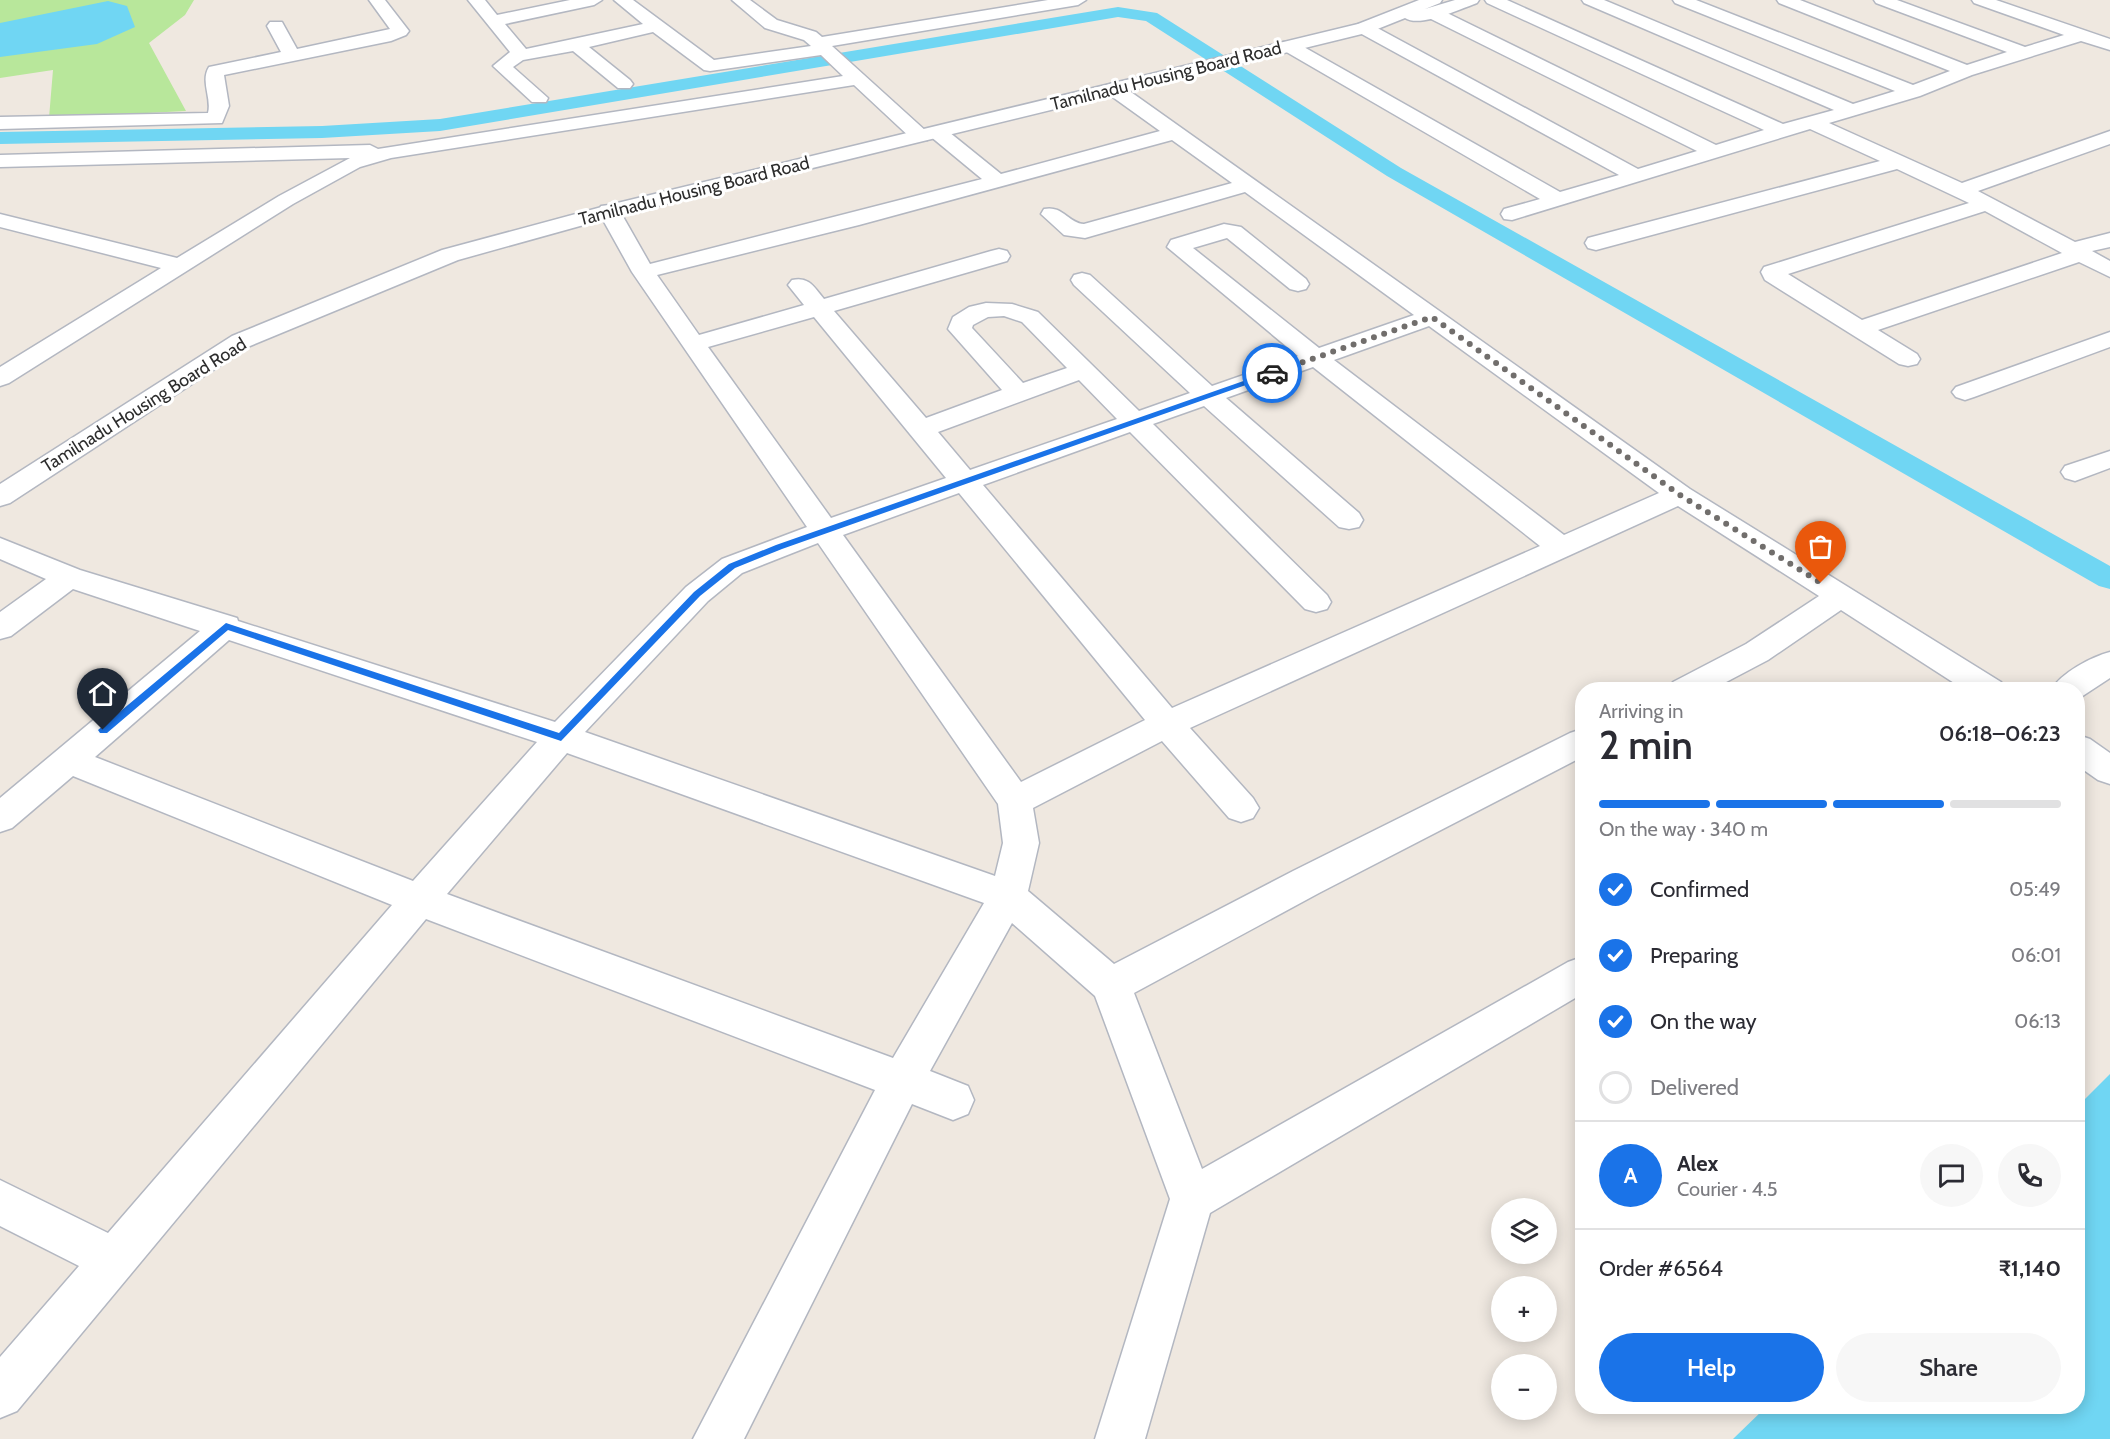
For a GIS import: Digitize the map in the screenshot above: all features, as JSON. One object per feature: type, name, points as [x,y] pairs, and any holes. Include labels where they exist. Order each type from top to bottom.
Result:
[{"type":"street","points":[[0,123],[215,119],[221,109],[214,73],[219,69],[391,36],[400,31],[377,0]]},
{"type":"street","points":[[476,0],[515,47],[518,56]]},
{"type":"street","points":[[493,21],[594,0]]},
{"type":"street","points":[[622,0],[710,66],[828,52],[1078,0]]},
{"type":"street","points":[[740,0],[771,24],[801,33],[828,52],[857,79],[997,182]]},
{"type":"street","name":"Tamilnadu Housing Board Road","points":[[0,497],[241,341],[450,255],[609,211],[1364,28],[1424,5],[1471,0]]},
{"type":"street","points":[[1493,0],[1782,131]]},
{"type":"street","points":[[1590,0],[1853,111]]},
{"type":"street","points":[[1681,0],[1913,92]]},
{"type":"street","points":[[1785,0],[1966,71]]},
{"type":"street","points":[[1882,0],[2025,53]]},
{"type":"street","points":[[1980,0],[2110,45]]},
{"type":"street","points":[[1424,5],[1713,151]]},
{"type":"street","points":[[276,26],[291,54]]},
{"type":"street","points":[[540,98],[502,66],[518,56],[656,26]]},
{"type":"street","points":[[1512,214],[1713,151],[1853,111],[1913,92],[1966,71],[2110,26]]},
{"type":"street","points":[[1364,28],[1635,176]]},
{"type":"street","points":[[576,45],[624,84]]},
{"type":"street","points":[[1289,46],[1558,200]]},
{"type":"street","points":[[216,83],[328,60]]},
{"type":"street","points":[[0,161],[388,152],[857,79]]},
{"type":"street","points":[[1114,89],[1680,495],[1978,682]]},
{"type":"street","points":[[1811,122],[1961,190],[2110,270]]},
{"type":"street","points":[[643,272],[997,182],[1176,133]]},
{"type":"street","points":[[1961,190],[2110,137]]},
{"type":"street","points":[[0,378],[286,200],[353,164],[388,152]]},
{"type":"street","points":[[1596,243],[1899,162]]},
{"type":"street","points":[[1052,214],[1072,230],[1085,231],[1248,185]]},
{"type":"street","points":[[1908,359],[1773,275],[1772,272],[1988,204]]},
{"type":"street","points":[[609,211],[643,272],[1015,801],[1021,843],[1008,896],[902,1081],[718,1439]]},
{"type":"street","points":[[0,220],[180,266]]},
{"type":"street","points":[[1298,284],[1228,231],[1179,245],[1186,254],[1316,358],[1561,548]]},
{"type":"street","points":[[1858,328],[2110,240]]},
{"type":"street","points":[[693,344],[999,256]]},
{"type":"street","points":[[1082,280],[1207,395],[1349,520]]},
{"type":"street","points":[[800,285],[1167,724],[1241,808]]},
{"type":"street","points":[[1018,393],[960,328],[961,322],[968,316],[996,308],[1009,309],[1030,317],[1316,602]]},
{"type":"street","points":[[0,1394],[419,900],[561,737],[632,660],[705,587],[732,566],[1207,395],[1432,317]]},
{"type":"street","points":[[1965,392],[2110,339]]},
{"type":"street","points":[[922,429],[1084,370]]},
{"type":"street","points":[[2074,472],[2110,459]]},
{"type":"street","points":[[1015,801],[1167,724],[1680,495]]},
{"type":"street","points":[[0,548],[69,577],[226,626],[561,737],[1008,896],[1111,985],[1192,1199],[1120,1439]]},
{"type":"street","points":[[0,628],[69,577]]},
{"type":"street","points":[[1699,682],[1757,652],[1842,595]]},
{"type":"street","points":[[0,818],[226,626]]},
{"type":"street","points":[[2080,682],[2110,663]]},
{"type":"street","points":[[1111,985],[1314,877],[1575,746]]},
{"type":"street","points":[[2085,753],[2110,771]]},
{"type":"street","points":[[68,760],[419,900],[953,1100]]},
{"type":"street","points":[[1192,1199],[1575,978]]},
{"type":"street","points":[[0,1202],[113,1260]]},
{"type":"green space","points":[[0,0],[194,0],[185,15],[149,43],[186,111],[49,118],[53,70],[0,78]]},
{"type":"water","points":[[108,1],[127,6],[135,27],[97,44],[0,57],[0,23]]},
{"type":"water","points":[[2110,1074],[2110,1439],[1733,1439],[1759,1414],[2085,1414],[2085,1099]]},
{"type":"waterway","points":[[0,138],[322,132],[440,125],[1118,12],[1151,17],[1394,172],[2110,579]]},
{"type":"way so far","points":[[1272,373],[1432,317],[1680,495],[1821,583]]},
{"type":"route","points":[[103,730],[226,626],[561,737],[697,594],[732,566],[779,547],[1272,373]]}]
